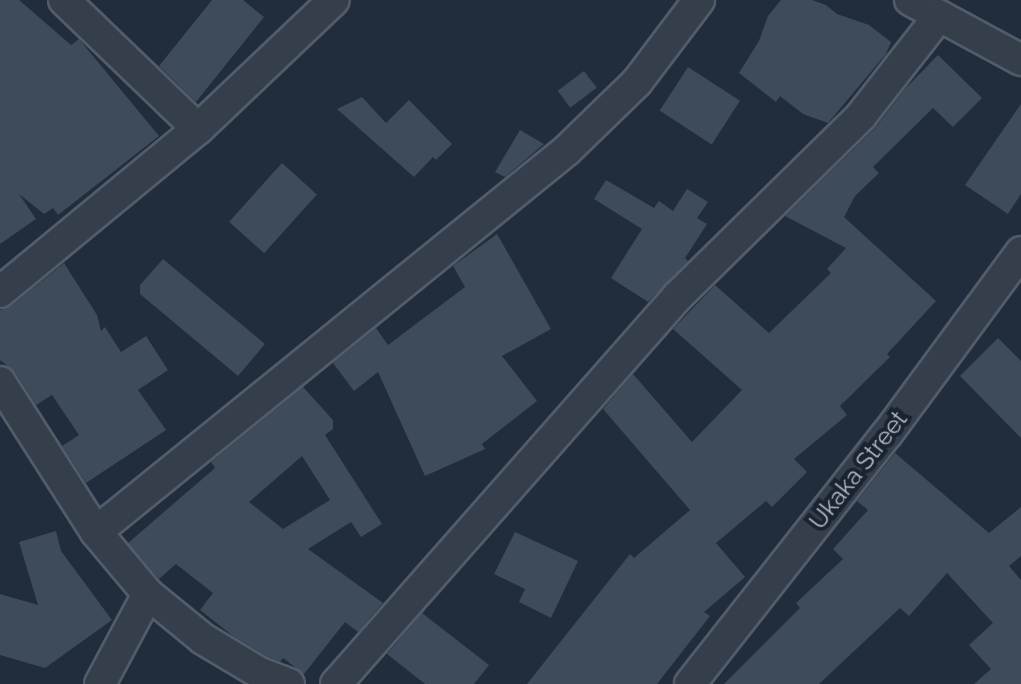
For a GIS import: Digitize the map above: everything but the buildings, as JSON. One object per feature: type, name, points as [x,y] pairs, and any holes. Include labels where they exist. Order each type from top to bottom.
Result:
[{"type":"street","points":[[64,0],[198,129]]},
{"type":"street","points":[[0,292],[198,129],[334,0]]},
{"type":"street","points":[[96,532],[567,150],[637,82],[699,0]]},
{"type":"street","points":[[336,684],[678,296],[861,116],[922,5],[1021,60]]},
{"type":"street","name":"Ukaka Street","points":[[690,684],[887,434],[1021,252]]},
{"type":"street","points":[[0,382],[96,532],[148,594],[203,639],[260,673],[289,684]]},
{"type":"street","points":[[100,684],[148,594]]}]
